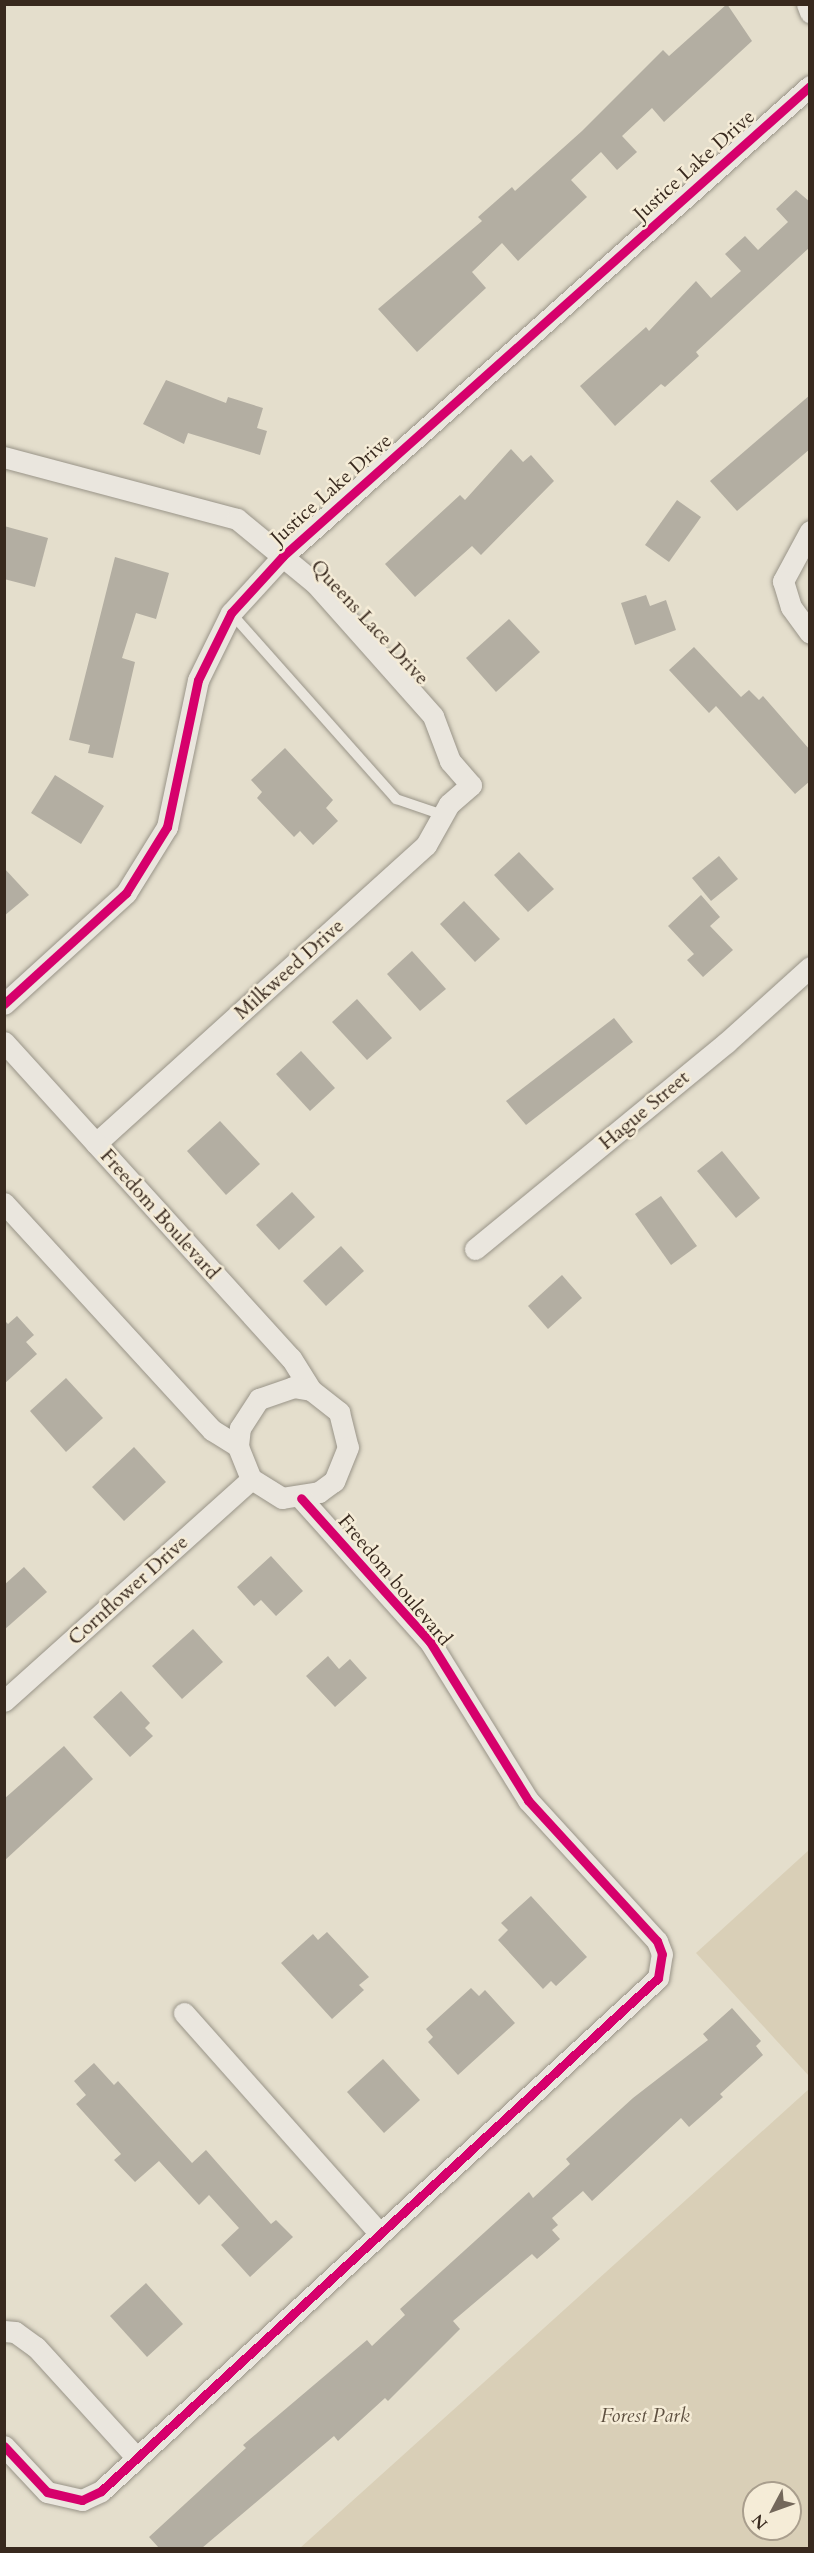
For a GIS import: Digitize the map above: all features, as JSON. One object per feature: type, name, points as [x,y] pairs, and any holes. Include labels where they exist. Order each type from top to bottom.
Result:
[{"type":"street","points":[[807,4],[810,12]]},
{"type":"street","name":"Justice Lake Drive","points":[[4,1004],[126,893],[167,827],[198,680],[231,613],[282,556],[810,86]]},
{"type":"street","name":"Queens Lace Drive","points":[[4,457],[237,519],[315,583],[433,716],[450,760],[471,785]]},
{"type":"street","points":[[810,531],[783,581],[792,607],[810,633]]},
{"type":"street","name":"Milkweed Drive","points":[[96,1143],[426,845],[443,815],[471,785]]},
{"type":"street","name":"Hague Street","points":[[476,1249],[726,1043],[810,967]]},
{"type":"street","name":"Freedom Boulevard","points":[[4,1042],[291,1358],[311,1390]]},
{"type":"street","points":[[4,1203],[212,1430],[238,1446]]},
{"type":"street","points":[[293,1387],[311,1390],[339,1412],[348,1448],[334,1481],[301,1498],[282,1498],[251,1479],[238,1446],[247,1412],[260,1399],[293,1387]]},
{"type":"street","name":"Cornflower Drive","points":[[4,1701],[251,1479]]},
{"type":"street","name":"Freedom boulevard","points":[[4,2446],[47,2492],[62,2499],[82,2500],[101,2491],[648,1991],[661,1968],[657,1941],[528,1800],[430,1642],[301,1498]]},
{"type":"street","points":[[184,2013],[380,2234]]},
{"type":"street","points":[[4,2331],[15,2332],[36,2347],[136,2457]]},
{"type":"lane","points":[[231,613],[396,799],[443,815]]},
{"type":"green space","points":[[809,1850],[809,2076],[696,1953]]},
{"type":"green space","name":"Forest Park","points":[[809,2089],[809,2548],[300,2548]]},
{"type":"building","points":[[727,4],[752,41],[664,122],[652,108],[622,136],[637,152],[617,170],[601,152],[571,180],[587,197],[518,261],[502,243],[472,272],[486,288],[417,352],[378,309],[482,221],[478,217],[512,187],[515,191],[582,131],[663,50],[669,56]]},
{"type":"building","points":[[796,190],[810,202],[810,247],[696,352],[699,356],[665,387],[661,384],[615,426],[580,386],[646,327],[649,331],[696,281],[711,298],[741,271],[725,254],[745,236],[758,250],[788,222],[776,209]]},
{"type":"building","points":[[166,380],[226,403],[228,397],[263,408],[257,428],[267,431],[260,455],[188,433],[184,444],[143,424]]},
{"type":"building","points":[[810,395],[810,449],[737,511],[710,481]]},
{"type":"building","points":[[511,449],[523,462],[531,455],[554,481],[481,555],[472,546],[415,597],[385,564],[460,495],[465,500]]},
{"type":"building","points":[[677,500],[701,517],[669,562],[645,545]]},
{"type":"building","points":[[4,526],[48,538],[35,587],[4,579]]},
{"type":"building","points":[[115,557],[169,573],[156,619],[136,613],[122,658],[135,662],[113,758],[88,753],[90,745],[69,740]]},
{"type":"building","points":[[646,595],[650,606],[666,600],[676,630],[635,645],[621,603]]},
{"type":"building","points":[[509,619],[540,652],[496,692],[466,658]]},
{"type":"building","points":[[694,647],[741,697],[749,690],[759,700],[763,696],[810,750],[810,781],[795,794],[716,706],[709,713],[669,670]]},
{"type":"building","points":[[285,748],[333,800],[326,808],[338,821],[313,845],[300,831],[294,837],[257,798],[262,792],[251,780]]},
{"type":"building","points":[[55,775],[104,806],[81,844],[31,813]]},
{"type":"building","points":[[519,852],[554,889],[528,912],[494,875]]},
{"type":"building","points":[[719,856],[738,879],[711,901],[692,878]]},
{"type":"building","points":[[4,868],[29,895],[4,916]]},
{"type":"building","points":[[701,895],[720,917],[710,926],[733,950],[703,977],[687,960],[694,954],[668,926]]},
{"type":"building","points":[[464,901],[500,939],[475,962],[440,924]]},
{"type":"building","points":[[412,951],[446,989],[420,1011],[387,974]]},
{"type":"building","points":[[357,999],[392,1038],[367,1060],[332,1022]]},
{"type":"building","points":[[614,1018],[633,1042],[526,1125],[506,1101]]},
{"type":"building","points":[[301,1051],[335,1088],[310,1111],[276,1074]]},
{"type":"building","points":[[220,1121],[260,1164],[226,1195],[187,1151]]},
{"type":"building","points":[[722,1151],[760,1198],[736,1218],[697,1171]]},
{"type":"building","points":[[292,1192],[315,1217],[279,1250],[256,1225]]},
{"type":"building","points":[[661,1196],[697,1246],[671,1265],[635,1214]]},
{"type":"building","points":[[341,1246],[364,1271],[326,1306],[303,1281]]},
{"type":"building","points":[[562,1275],[582,1298],[548,1329],[528,1306]]},
{"type":"building","points":[[17,1316],[34,1335],[26,1342],[37,1354],[4,1384],[4,1320],[8,1324]]},
{"type":"building","points":[[66,1378],[103,1418],[66,1452],[30,1411]]},
{"type":"building","points":[[134,1447],[166,1482],[124,1521],[92,1487]]},
{"type":"building","points":[[271,1556],[303,1591],[276,1616],[261,1600],[254,1606],[237,1587]]},
{"type":"building","points":[[24,1567],[47,1592],[4,1630],[4,1585]]},
{"type":"building","points":[[193,1629],[223,1662],[182,1699],[152,1666]]},
{"type":"building","points":[[328,1656],[339,1669],[350,1659],[367,1678],[335,1707],[306,1676]]},
{"type":"building","points":[[121,1691],[150,1723],[145,1728],[153,1736],[130,1757],[93,1717]]},
{"type":"building","points":[[64,1746],[93,1779],[4,1861],[4,1799]]},
{"type":"building","points":[[531,1896],[587,1957],[556,1986],[551,1981],[543,1989],[498,1940],[508,1930],[501,1923]]},
{"type":"building","points":[[327,1932],[369,1977],[359,1985],[364,1990],[332,2019],[281,1963],[313,1934],[318,1940]]},
{"type":"building","points":[[471,1988],[479,1996],[485,1990],[515,2023],[458,2075],[428,2042],[433,2037],[426,2029]]},
{"type":"building","points":[[732,2008],[761,2041],[756,2046],[763,2055],[720,2094],[723,2097],[689,2127],[681,2118],[592,2201],[583,2191],[552,2218],[558,2225],[552,2230],[560,2239],[537,2259],[532,2254],[453,2321],[460,2329],[388,2401],[385,2398],[338,2441],[334,2436],[202,2548],[159,2548],[149,2537],[246,2448],[243,2445],[367,2340],[372,2346],[405,2315],[400,2309],[529,2192],[533,2198],[570,2164],[566,2159],[633,2098],[708,2040],[703,2034]]},
{"type":"building","points":[[383,2059],[420,2100],[384,2133],[347,2092]]},
{"type":"building","points":[[94,2063],[114,2085],[118,2081],[192,2163],[206,2150],[271,2224],[276,2220],[293,2237],[250,2277],[221,2245],[239,2228],[209,2195],[199,2205],[159,2161],[135,2182],[114,2160],[121,2154],[76,2104],[86,2095],[74,2081]]},
{"type":"building","points":[[146,2283],[183,2324],[147,2357],[110,2316]]},
{"type":"cycle path","points":[[4,1004],[126,893],[167,827],[198,680],[231,613],[283,556],[810,86]]},
{"type":"cycle path","points":[[4,2446],[47,2492],[82,2500],[101,2491],[658,1978],[662,1954],[657,1941],[528,1800],[430,1642],[301,1498]]}]
